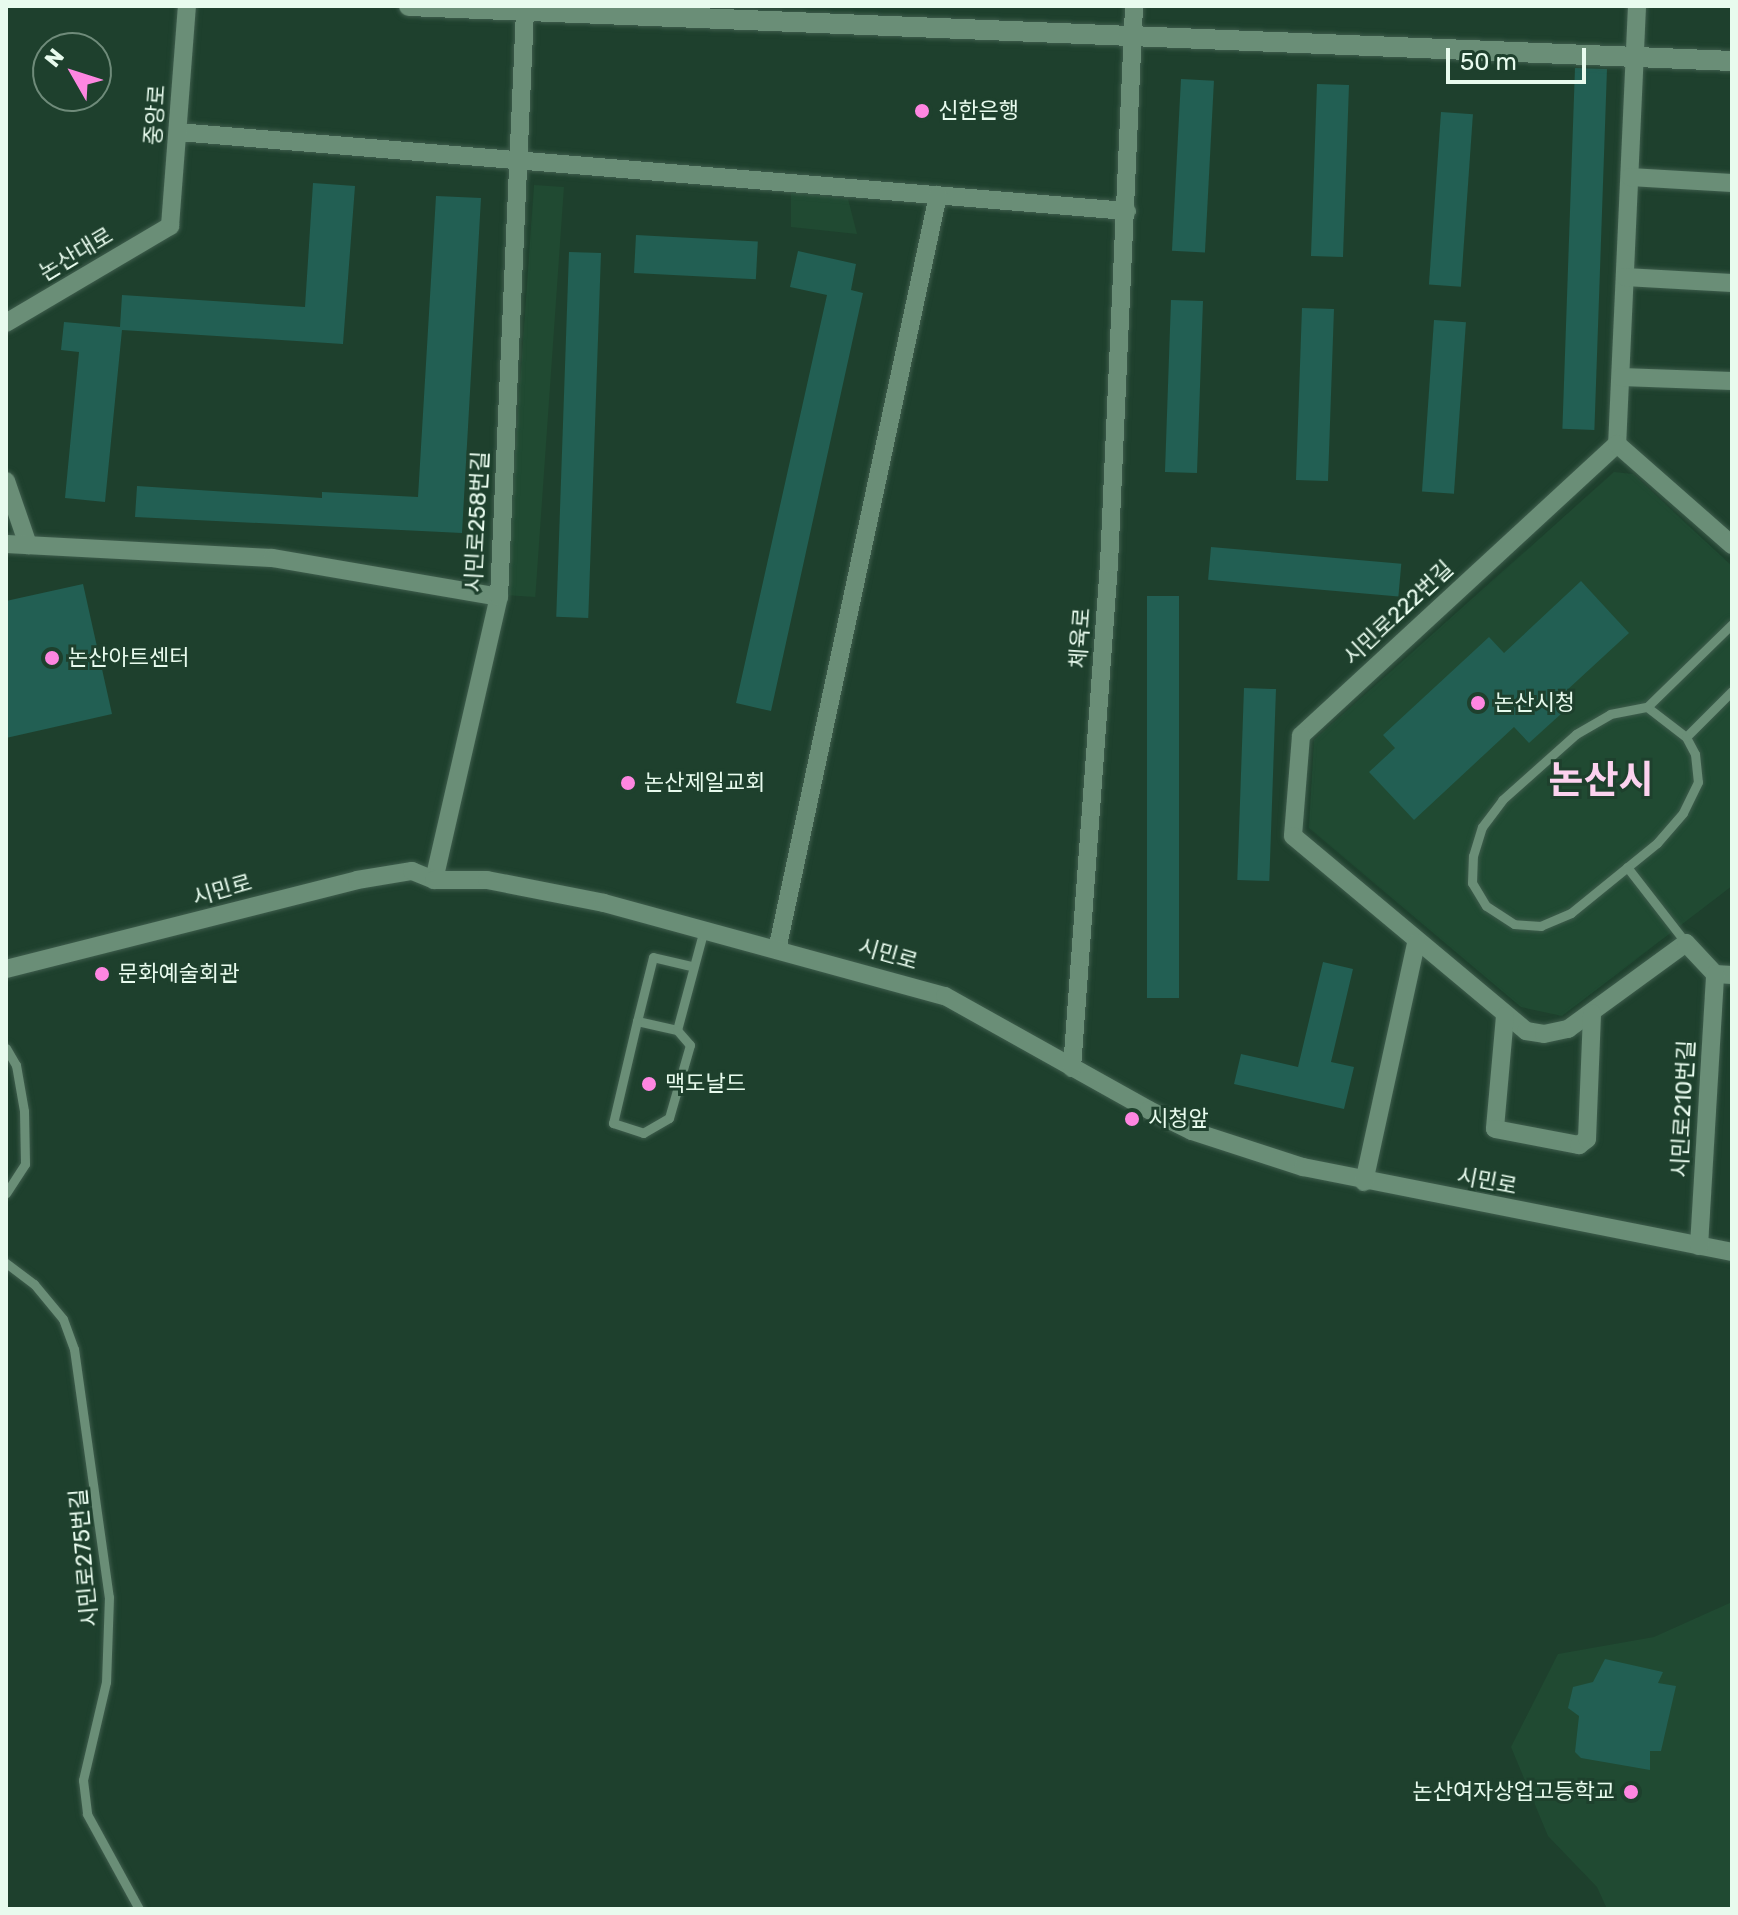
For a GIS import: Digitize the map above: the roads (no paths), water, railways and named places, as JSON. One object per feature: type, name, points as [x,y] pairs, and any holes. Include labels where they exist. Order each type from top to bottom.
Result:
[{"type":"street","name":"중앙로","points":[[170,226],[187,6]]},
{"type":"street","points":[[409,6],[525,12],[742,14],[1732,61]]},
{"type":"street","name":"체육로","points":[[1072,1068],[1109,564],[1134,6]]},
{"type":"street","points":[[1637,6],[1617,444],[1732,545]]},
{"type":"street","name":"시민로258번길","points":[[434,880],[499,597],[525,12]]},
{"type":"street","points":[[178,132],[1127,211]]},
{"type":"street","points":[[1630,177],[1732,183]]},
{"type":"street","points":[[777,950],[938,195]]},
{"type":"street","name":"논산대로","points":[[6,323],[170,226]]},
{"type":"street","points":[[1625,277],[1732,283]]},
{"type":"street","points":[[1621,377],[1732,381]]},
{"type":"street","name":"시민로222번길","points":[[1416,943],[1293,836],[1301,736],[1617,444]]},
{"type":"street","points":[[6,481],[28,545]]},
{"type":"street","points":[[6,544],[272,558],[499,597]]},
{"type":"street","name":"시민로","points":[[6,969],[357,880],[412,871],[434,880],[487,880],[604,903],[703,933],[945,996],[1192,1131],[1364,1182],[1732,1252]]},
{"type":"street","points":[[1364,1182],[1416,943],[1526,1031],[1544,1034],[1568,1029],[1686,943]]},
{"type":"street","name":"시민로210번길","points":[[1686,943],[1724,974],[1699,1246]]},
{"type":"street","points":[[1505,1016],[1495,1129],[1579,1145],[1587,1139],[1592,1013]]},
{"type":"lane","points":[[1647,707],[1686,737],[1695,754],[1698,782],[1683,813],[1627,867],[1571,913],[1541,926],[1514,924],[1486,906],[1472,883],[1482,827],[1502,800],[1576,734],[1610,714],[1647,707],[1732,624]]},
{"type":"lane","points":[[1686,737],[1732,691]]},
{"type":"lane","points":[[1627,867],[1686,943]]},
{"type":"lane","points":[[677,1030],[691,966],[703,933]]},
{"type":"lane","points":[[637,1021],[677,1030],[690,1045],[669,1118],[643,1133],[613,1123],[637,1021],[653,957],[691,966]]},
{"type":"lane","points":[[6,1048],[16,1065],[24,1111],[25,1151],[25,1164],[6,1193]]},
{"type":"lane","name":"시민로275번길","points":[[6,1263],[34,1284],[63,1319],[74,1349],[109,1597],[106,1682],[83,1780],[87,1814],[139,1909]]},
{"type":"place","name":"신한은행","points":[[922,111]]},
{"type":"place","name":"논산아트센터","points":[[52,658]]},
{"type":"place","name":"논산시청","points":[[1478,703]]},
{"type":"place","name":"논산제일교회","points":[[628,783]]},
{"type":"place","name":"문화예술회관","points":[[102,974]]},
{"type":"place","name":"맥도날드","points":[[649,1084]]},
{"type":"place","name":"시청앞","points":[[1132,1119]]},
{"type":"place","name":"논산여자상업고등학교","points":[[1631,1792]]},
{"type":"district","name":"논산시","points":[[1601,781]]}]
